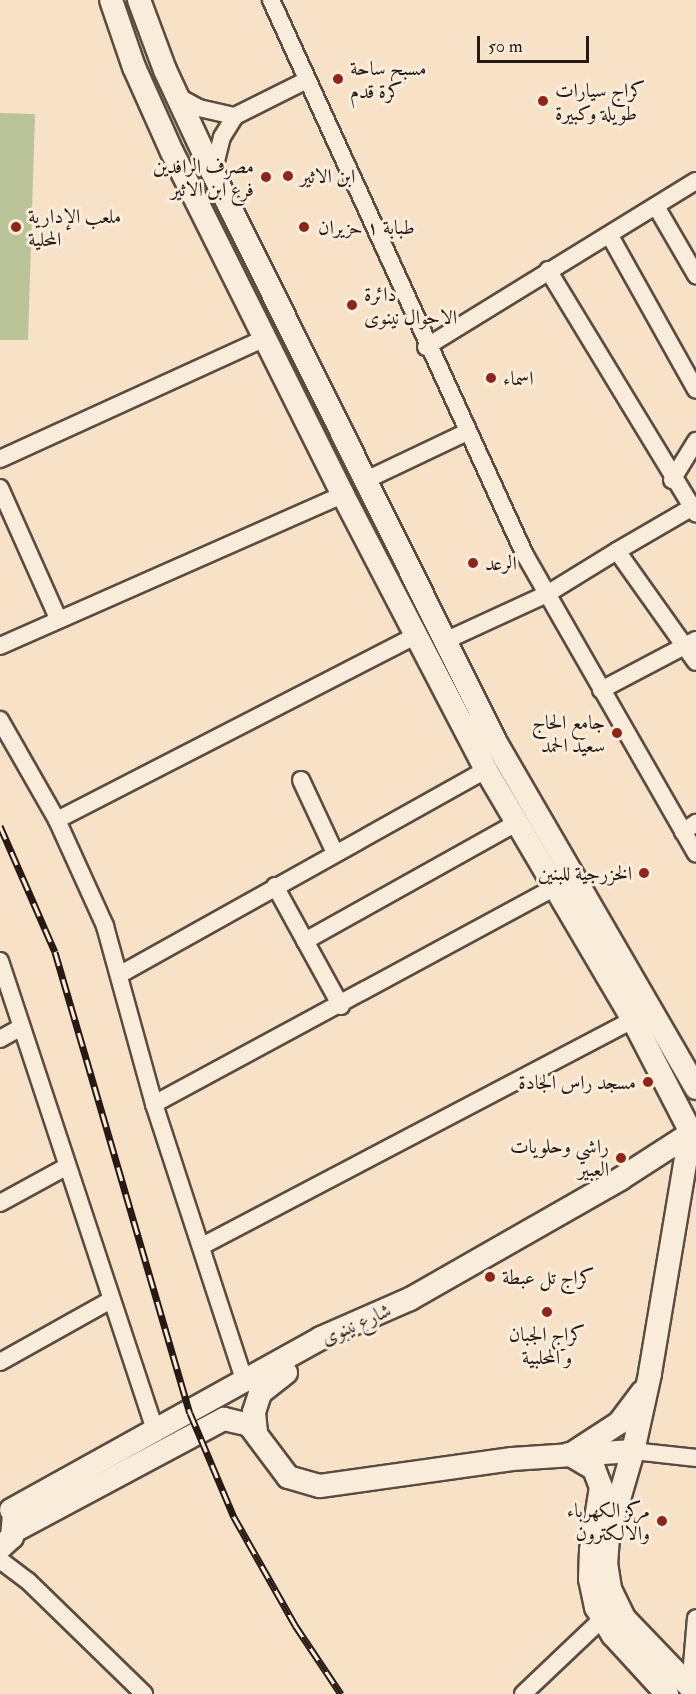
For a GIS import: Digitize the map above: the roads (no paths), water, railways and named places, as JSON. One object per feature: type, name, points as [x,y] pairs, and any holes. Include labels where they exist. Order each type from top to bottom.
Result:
[{"type":"main road","points":[[111,0],[134,67],[189,185],[343,495],[486,770],[633,1020],[694,1135],[650,1374],[633,1451],[599,1577],[624,1618],[693,1691]]},
{"type":"main road","points":[[140,0],[177,96],[213,173],[447,640],[495,741],[696,1088]]},
{"type":"main road","points":[[189,185],[213,173]]},
{"type":"main road","name":"شارع نينوى","points":[[6,1522],[156,1432],[321,1338],[342,1332],[410,1299],[694,1135]]},
{"type":"main road","points":[[256,1432],[256,1402],[267,1385],[330,1346],[342,1332]]},
{"type":"main road","points":[[569,1454],[596,1441],[619,1423],[637,1401],[650,1374]]},
{"type":"main road","points":[[6,1522],[216,1421],[241,1421],[256,1432],[288,1477],[320,1486],[569,1454],[633,1451]]},
{"type":"main road","points":[[569,1454],[594,1469],[601,1487],[599,1577],[601,1620],[667,1694]]},
{"type":"street","points":[[271,0],[305,81],[426,347],[547,594],[601,690],[689,827],[696,854]]},
{"type":"street","points":[[213,173],[222,137],[235,116],[305,81]]},
{"type":"street","points":[[177,96],[199,108],[235,116]]},
{"type":"street","points":[[426,347],[548,270],[657,208],[696,181]]},
{"type":"street","points":[[657,208],[696,275]]},
{"type":"street","points":[[610,236],[696,390]]},
{"type":"street","points":[[447,640],[547,594],[617,551],[694,509],[672,480],[548,270]]},
{"type":"street","points":[[0,459],[266,338]]},
{"type":"street","points":[[366,480],[467,432]]},
{"type":"street","points":[[672,480],[689,460],[696,441]]},
{"type":"street","points":[[0,488],[58,618]]},
{"type":"street","points":[[0,646],[58,618],[343,495]]},
{"type":"street","points":[[617,551],[690,643],[696,662]]},
{"type":"street","points":[[57,820],[417,635]]},
{"type":"street","points":[[601,690],[690,643]]},
{"type":"street","points":[[0,720],[57,820],[105,926],[154,1104],[245,1382]]},
{"type":"street","points":[[119,975],[486,770]]},
{"type":"street","points":[[301,780],[335,853]]},
{"type":"street","points":[[305,941],[516,823]]},
{"type":"street","points":[[275,886],[341,1006]]},
{"type":"street","points":[[154,1104],[341,1006],[556,887]]},
{"type":"street","points":[[0,961],[66,1167],[156,1432]]},
{"type":"street","points":[[202,1246],[633,1020]]},
{"type":"street","points":[[0,1039],[20,1028]]},
{"type":"street","points":[[0,1203],[66,1167]]},
{"type":"street","points":[[0,1362],[111,1300]]},
{"type":"street","points":[[633,1451],[696,1458]]},
{"type":"street","points":[[0,1560],[36,1588],[144,1694]]},
{"type":"street","points":[[693,1691],[696,1619]]},
{"type":"street","points":[[523,1694],[601,1620]]},
{"type":"railway","points":[[0,826],[55,952],[190,1413],[234,1517],[295,1625],[341,1694]]},
{"type":"place","name":"مسبح ساحة كرة قدم","points":[[338,79]]},
{"type":"place","name":"كراج سيارات طويلة وكبيرة","points":[[543,101]]},
{"type":"place","name":"ابن الاثير","points":[[288,176]]},
{"type":"place","name":"مصرف الرافدين فرع ابن الاثير","points":[[266,177]]},
{"type":"place","name":"ملعب الإدارية المحلية","points":[[16,227]]},
{"type":"place","name":"طبابة ١ حزيران","points":[[304,227]]},
{"type":"place","name":"دائرة الاحوال نينوى","points":[[352,305]]},
{"type":"place","name":"اسماء","points":[[491,378]]},
{"type":"place","name":"الرعد","points":[[473,563]]},
{"type":"place","name":"جامع الحاج سعيد الحمد","points":[[617,733]]},
{"type":"place","name":"الخزرجية للبنين","points":[[644,873]]},
{"type":"place","name":"مسجد راس الجادة","points":[[648,1082]]},
{"type":"place","name":"راشي وحلويات العبير","points":[[621,1158]]},
{"type":"place","name":"كراج تل عبطة","points":[[490,1277]]},
{"type":"place","name":"كراج الجبان و المحلبية","points":[[547,1312]]},
{"type":"place","name":"مركز الكهرباء والالكترون","points":[[662,1521]]}]
